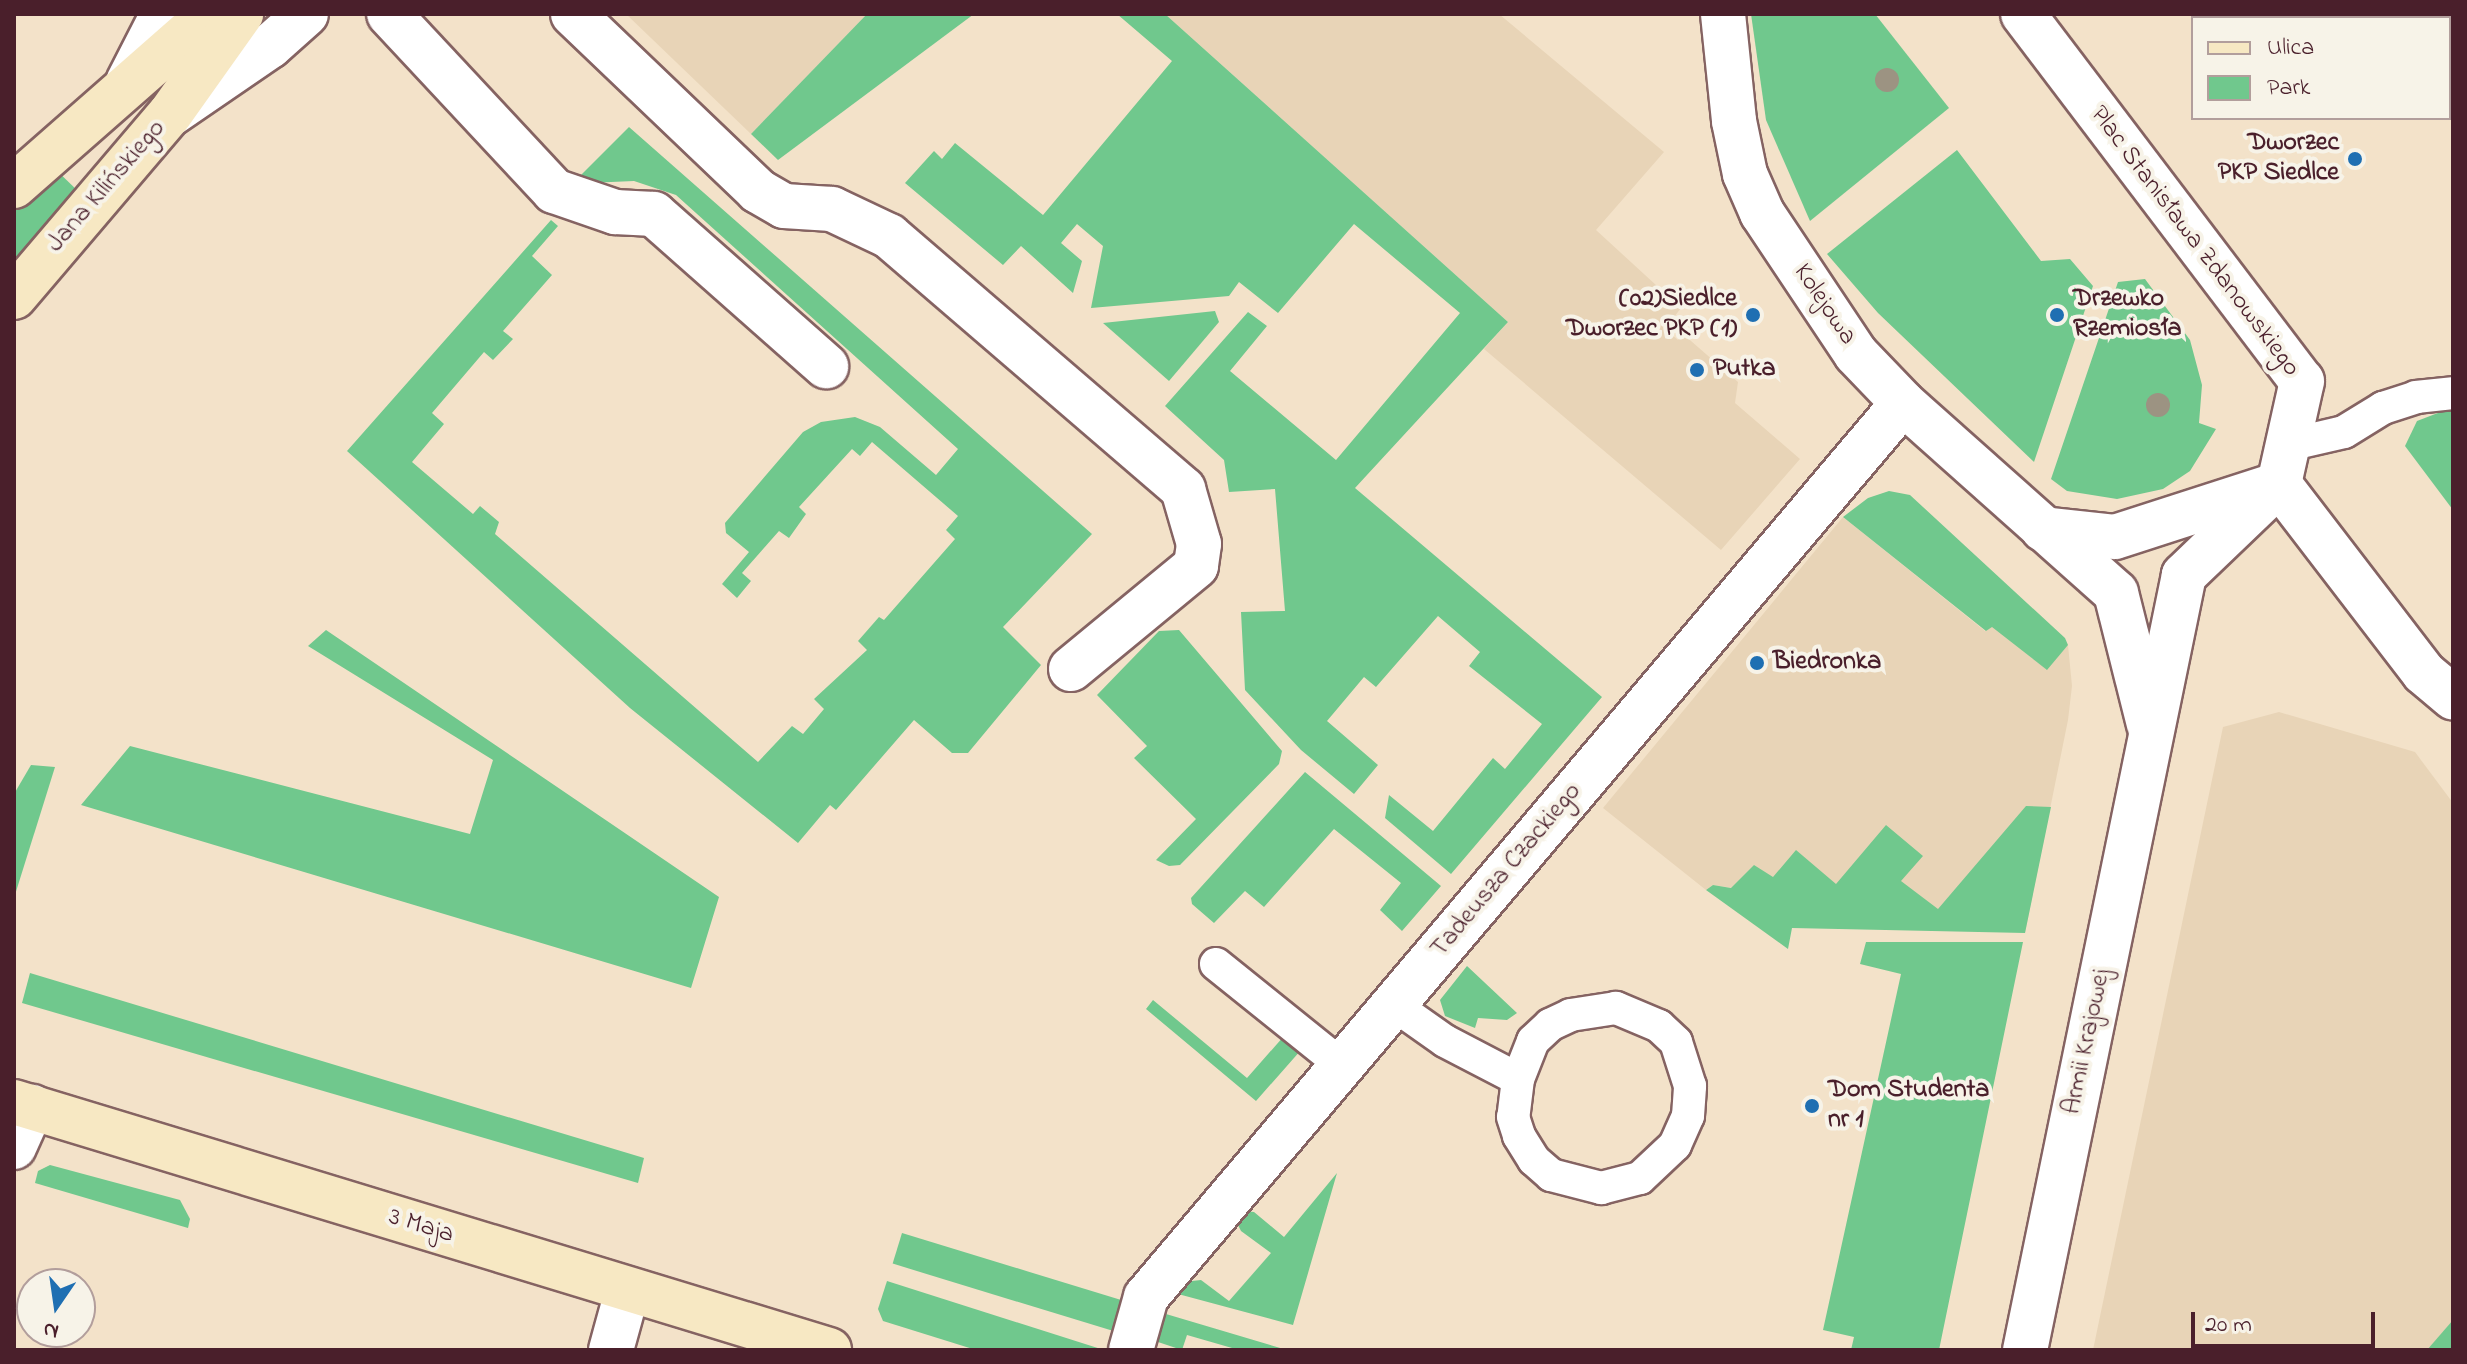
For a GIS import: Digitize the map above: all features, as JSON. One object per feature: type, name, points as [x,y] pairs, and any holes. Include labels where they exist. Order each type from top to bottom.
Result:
[{"type":"main road","name":"Jana Kilińskiego","points":[[14,186],[128,82],[210,14]]},
{"type":"main road","name":"Jana Kilińskiego","points":[[14,297],[170,114],[241,14]]},
{"type":"main road","name":"3 Maja","points":[[23,1104],[627,1292],[829,1350]]},
{"type":"street","name":"Jana Kilińskiego","points":[[128,82],[163,14]]},
{"type":"street","name":"Jana Kilińskiego","points":[[170,114],[270,46],[306,14]]},
{"type":"street","points":[[389,14],[554,191],[615,212],[654,214],[826,366]]},
{"type":"street","points":[[573,14],[758,191],[784,206],[832,209],[889,236],[1183,489],[1199,544],[1196,566],[1071,669]]},
{"type":"street","name":"Kolejowa","points":[[1723,14],[1734,121],[1745,174],[1762,213],[1856,354],[1903,403],[2116,593],[2151,734]]},
{"type":"street","name":"Plac Stanisława Zdanowskiego","points":[[2023,14],[2302,381],[2283,465]]},
{"type":"street","name":"Tadeusza Czackiego","points":[[1131,1350],[1146,1297],[1903,403]]},
{"type":"street","points":[[2043,529],[2115,537],[2283,465]]},
{"type":"street","points":[[2283,465],[2424,673],[2453,697]]},
{"type":"street","points":[[2151,734],[2184,575],[2283,465]]},
{"type":"street","name":"Armii Krajowej","points":[[2025,1350],[2151,734]]},
{"type":"street","points":[[14,1147],[23,1104]]},
{"type":"street","points":[[611,1350],[627,1292]]},
{"type":"lane","points":[[2283,465],[2383,408],[2416,397],[2453,393]]},
{"type":"lane","points":[[1216,964],[1343,1066]]},
{"type":"lane","points":[[1394,1005],[1445,1041],[1518,1079]]},
{"type":"lane","points":[[1616,1008],[1659,1026],[1676,1042],[1690,1086],[1688,1116],[1675,1145],[1658,1165],[1640,1178],[1601,1188],[1551,1175],[1534,1160],[1513,1117],[1518,1079],[1533,1041],[1550,1025],[1571,1015],[1616,1008]]},
{"type":"shaded area","points":[[626,14],[867,14],[751,134]]},
{"type":"shaded area","points":[[1165,14],[1499,14],[1664,152],[1596,230],[1681,308],[1665,329],[1678,340],[1683,334],[1738,382],[1735,403],[1800,459],[1721,550],[1484,349],[1508,322]]},
{"type":"shaded area","points":[[1843,517],[1985,631],[1992,626],[2046,669],[2068,645],[2072,686],[2068,720],[2025,933],[1713,885],[1706,890],[1603,808]]},
{"type":"shaded area","points":[[2279,712],[2415,752],[2453,803],[2453,1350],[2093,1350],[2223,727]]},
{"type":"green space","points":[[867,14],[974,14],[778,160],[751,134]]},
{"type":"green space","points":[[1117,14],[1165,14],[1508,322],[1355,488],[1602,697],[1451,874],[1385,818],[1389,795],[1433,831],[1493,758],[1505,769],[1542,724],[1469,666],[1480,652],[1438,616],[1376,687],[1364,677],[1327,721],[1378,765],[1354,794],[1301,750],[1245,690],[1241,612],[1285,611],[1275,489],[1229,492],[1224,460],[1165,406],[1248,312],[1267,326],[1230,371],[1336,460],[1460,313],[1354,224],[1278,313],[1239,282],[1229,296],[1091,308],[1103,246],[1077,224],[1061,243],[1082,261],[1073,293],[1021,246],[1003,265],[905,183],[934,151],[942,159],[955,143],[1043,215],[1172,61]]},
{"type":"green space","points":[[1751,14],[1875,14],[1949,108],[1810,221],[1766,120]]},
{"type":"green space","points":[[629,127],[1092,534],[1003,627],[1041,665],[968,753],[952,753],[914,720],[836,810],[830,805],[798,843],[630,708],[347,451],[551,220],[558,226],[532,256],[552,275],[503,331],[513,339],[493,360],[484,352],[432,413],[444,424],[412,462],[473,514],[480,506],[499,522],[495,534],[758,762],[792,726],[803,734],[824,709],[814,699],[867,650],[858,641],[879,617],[884,620],[955,539],[946,530],[958,516],[872,442],[860,456],[852,449],[799,507],[806,514],[789,538],[779,531],[742,573],[751,581],[737,598],[722,584],[749,552],[726,533],[725,523],[803,432],[821,422],[855,417],[880,427],[936,475],[958,449],[676,195],[634,181],[588,183],[577,179]]},
{"type":"green space","points":[[1957,150],[2041,261],[2070,259],[2093,286],[2034,462],[1878,313],[1827,254]]},
{"type":"green space","points":[[53,167],[80,193],[14,262],[14,206]]},
{"type":"green space","points":[[2145,279],[2190,340],[2202,385],[2199,423],[2216,429],[2190,471],[2163,489],[2117,499],[2067,491],[2051,479],[2118,282]]},
{"type":"green space","points":[[1215,311],[1219,322],[1169,381],[1103,323]]},
{"type":"green space","points":[[2451,408],[2453,510],[2405,446],[2417,421]]},
{"type":"green space","points":[[1889,491],[1910,495],[2065,638],[2068,645],[2047,670],[1992,627],[1986,631],[1843,517],[1868,498]]},
{"type":"green space","points":[[326,630],[719,897],[691,988],[81,805],[130,746],[470,834],[493,760],[308,646]]},
{"type":"green space","points":[[1179,630],[1282,751],[1279,764],[1180,865],[1169,866],[1156,860],[1196,819],[1134,758],[1147,746],[1097,695],[1159,631]]},
{"type":"green space","points":[[31,765],[55,767],[14,898],[14,794]]},
{"type":"green space","points":[[1305,772],[1441,886],[1402,931],[1380,910],[1401,883],[1334,829],[1264,907],[1245,891],[1214,923],[1192,904],[1191,898]]},
{"type":"green space","points":[[2026,806],[2051,807],[2025,933],[1792,928],[1788,949],[1706,890],[1713,885],[1731,888],[1754,865],[1773,877],[1796,850],[1836,884],[1886,825],[1923,856],[1901,881],[1938,909]]},
{"type":"green space","points":[[1866,942],[2023,942],[1939,1350],[1851,1350],[1854,1337],[1823,1330],[1901,974],[1860,964]]},
{"type":"green space","points":[[1467,966],[1517,1013],[1507,1020],[1478,1018],[1475,1028],[1445,1016],[1440,1000]]},
{"type":"green space","points":[[30,973],[644,1158],[638,1183],[22,1003]]},
{"type":"green space","points":[[1153,1000],[1247,1078],[1284,1036],[1301,1050],[1256,1101],[1146,1009]]},
{"type":"green space","points":[[50,1165],[180,1200],[190,1219],[188,1228],[35,1183],[38,1171]]},
{"type":"green space","points":[[1337,1173],[1293,1325],[1178,1294],[1183,1282],[1201,1280],[1229,1301],[1271,1253],[1241,1231],[1237,1223],[1244,1211],[1254,1212],[1284,1237]]},
{"type":"green space","points":[[902,1233],[1133,1304],[1124,1334],[893,1264]]},
{"type":"green space","points":[[887,1281],[1104,1350],[976,1350],[883,1321],[878,1309]]},
{"type":"green space","points":[[1166,1314],[1287,1350],[1239,1350],[1187,1335],[1182,1350],[1152,1340]]},
{"type":"green space","points":[[2453,1320],[2453,1350],[2427,1350]]},
{"type":"place","name":"Dworzec PKP Siedlce","points":[[2355,159]]},
{"type":"place","name":"(02)Siedlce Dworzec PKP (1)","points":[[1753,315]]},
{"type":"place","name":"Drzewko Rzemiosła","points":[[2057,315]]},
{"type":"place","name":"Putka","points":[[1697,370]]},
{"type":"place","name":"Biedronka","points":[[1757,663]]},
{"type":"place","name":"Dom Studenta nr 1","points":[[1812,1106]]}]
